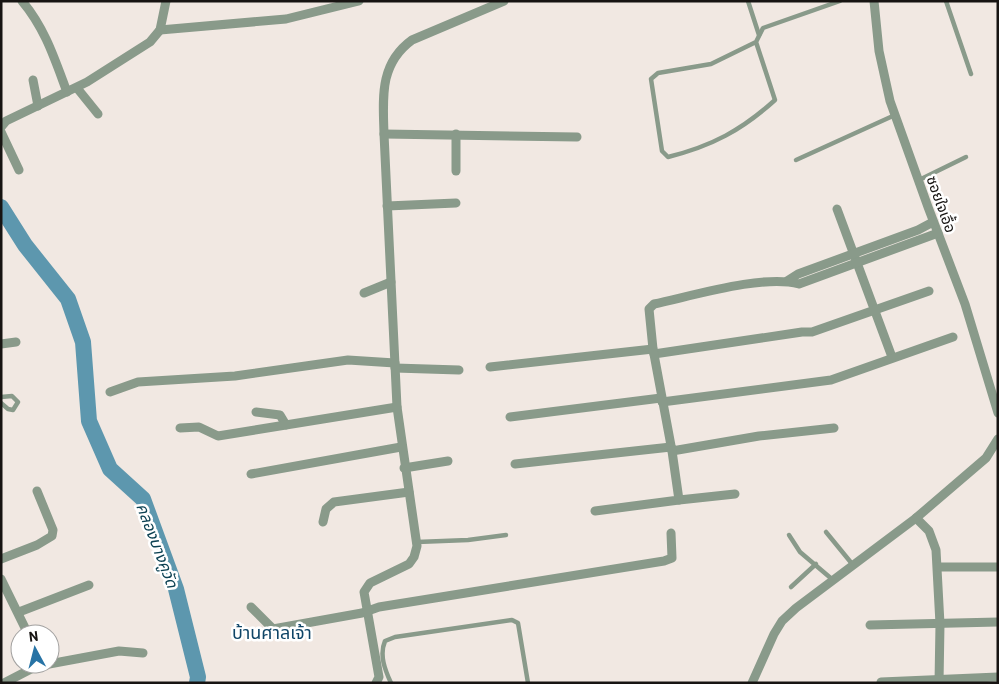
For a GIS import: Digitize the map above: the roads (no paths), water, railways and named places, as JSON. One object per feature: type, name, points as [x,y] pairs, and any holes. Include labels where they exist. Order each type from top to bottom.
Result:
[{"type":"street","points":[[22,1],[40,24],[47,38],[67,92]]},
{"type":"street","points":[[1,128],[6,121],[76,88],[150,42],[160,30],[166,1]]},
{"type":"street","points":[[160,30],[286,19],[360,1]]},
{"type":"street","name":"ซอยใจเอื้อ","points":[[874,1],[879,51],[895,115],[933,222],[968,311],[998,413]]},
{"type":"street","points":[[376,683],[379,678],[367,610],[366,587],[409,564],[414,557],[417,542],[404,468],[397,407],[384,134],[383,89],[386,72],[401,47],[427,32],[500,2]]},
{"type":"street","points":[[33,80],[38,106]]},
{"type":"street","points":[[76,88],[98,114]]},
{"type":"street","points":[[1,132],[18,170]]},
{"type":"street","points":[[384,134],[577,137]]},
{"type":"street","points":[[456,134],[456,171]]},
{"type":"street","points":[[387,206],[456,203]]},
{"type":"street","points":[[837,209],[892,357]]},
{"type":"street","points":[[787,281],[798,274],[918,230],[933,222]]},
{"type":"street","points":[[679,500],[653,351],[648,314],[649,308],[654,304],[750,284],[787,281],[799,284],[938,233]]},
{"type":"street","points":[[364,293],[391,282]]},
{"type":"street","points":[[490,367],[653,351],[812,332],[929,291]]},
{"type":"street","points":[[510,417],[831,380],[953,337]]},
{"type":"street","points":[[1,344],[16,342]]},
{"type":"street","points":[[110,392],[138,382],[235,376],[348,360],[460,370]]},
{"type":"street","points":[[180,428],[199,426],[218,436],[397,407]]},
{"type":"street","points":[[256,412],[280,415],[286,425]]},
{"type":"street","points":[[516,464],[671,449],[759,436],[834,428]]},
{"type":"street","points":[[752,683],[782,621],[796,608],[916,518],[986,458],[998,439]]},
{"type":"street","points":[[251,474],[401,447]]},
{"type":"street","points":[[404,468],[448,461]]},
{"type":"street","points":[[1,559],[43,542],[52,536],[53,530],[37,491]]},
{"type":"street","points":[[323,522],[326,509],[334,502],[409,492]]},
{"type":"street","points":[[595,511],[735,494]]},
{"type":"street","points":[[916,518],[929,532],[934,541],[938,567],[940,681]]},
{"type":"street","points":[[251,607],[273,629],[362,614],[367,610],[669,560],[673,551],[671,533]]},
{"type":"street","points":[[938,567],[998,568]]},
{"type":"street","points":[[1,579],[24,624]]},
{"type":"street","points":[[19,612],[89,585]]},
{"type":"street","points":[[870,625],[998,622]]},
{"type":"street","points":[[60,661],[119,651],[143,652]]},
{"type":"street","points":[[4,683],[19,674]]},
{"type":"street","points":[[881,682],[940,681],[998,677]]},
{"type":"lane","points":[[748,1],[759,35]]},
{"type":"lane","points":[[756,42],[775,100],[750,123],[698,149],[668,157],[662,151],[650,78],[658,73],[711,64],[756,42],[763,28],[840,1]]},
{"type":"lane","points":[[946,1],[971,74]]},
{"type":"lane","points":[[796,160],[895,115]]},
{"type":"lane","points":[[919,180],[966,157]]},
{"type":"lane","points":[[1,396],[12,396],[18,402],[13,410],[8,409],[1,403]]},
{"type":"lane","points":[[826,532],[853,566]]},
{"type":"lane","points":[[417,542],[468,540],[506,535]]},
{"type":"lane","points":[[788,535],[800,552],[833,580]]},
{"type":"lane","points":[[792,587],[816,564]]},
{"type":"lane","points":[[391,683],[384,667],[382,648],[385,641],[395,637],[512,620],[518,623],[521,633],[528,683]]},
{"type":"waterway","name":"คลองบางคูวัด","points":[[1,207],[25,245],[68,299],[83,342],[89,421],[110,469],[143,499],[176,589],[198,677],[197,683]]},
{"type":"district","name":"บ้านศาลเจ้า","points":[[272,632]]}]
